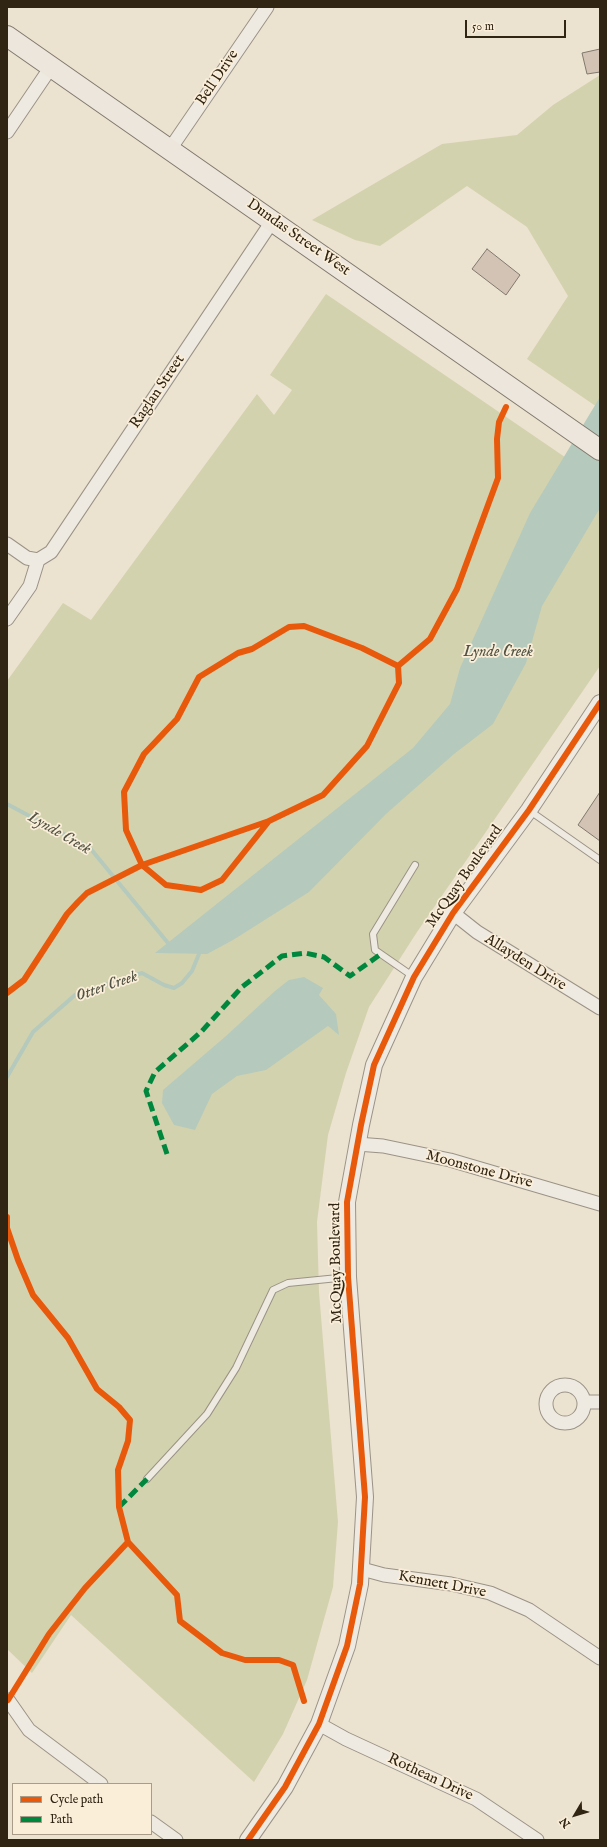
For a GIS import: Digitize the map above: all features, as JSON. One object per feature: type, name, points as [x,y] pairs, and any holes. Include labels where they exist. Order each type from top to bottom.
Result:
[{"type":"main road","name":"Dundas Street West","points":[[7,36],[594,445]]},
{"type":"street","name":"Bell Drive","points":[[170,149],[267,7]]},
{"type":"street","points":[[7,132],[51,67]]},
{"type":"street","name":"Raglan Street","points":[[38,560],[51,552],[273,220]]},
{"type":"street","points":[[7,544],[27,558],[38,560],[30,586],[7,619]]},
{"type":"street","name":"McQuay Boulevard","points":[[248,1840],[285,1787],[319,1724],[347,1646],[362,1569],[365,1497],[348,1277],[347,1202],[357,1144],[374,1065],[414,977],[453,913],[529,810],[600,703]]},
{"type":"street","name":"Allayden Drive","points":[[453,913],[477,932],[600,1008]]},
{"type":"street","name":"Moonstone Drive","points":[[357,1144],[383,1146],[450,1160],[600,1204]]},
{"type":"street","points":[[584,1402],[600,1402]]},
{"type":"street","name":"Kennett Drive","points":[[362,1569],[384,1575],[451,1584],[490,1594],[529,1610],[600,1658]]},
{"type":"street","points":[[8,1700],[29,1730],[100,1783]]},
{"type":"street","name":"Rothean Drive","points":[[319,1724],[476,1799],[537,1840]]},
{"type":"street","points":[[152,1823],[176,1840]]},
{"type":"lane","points":[[529,810],[600,860]]},
{"type":"lane","points":[[414,977],[376,950],[373,934],[415,865]]},
{"type":"lane","points":[[147,1479],[207,1414],[236,1368],[273,1290],[288,1283],[348,1277]]},
{"type":"green space","points":[[600,75],[600,409],[527,359],[568,296],[527,227],[467,186],[380,246],[355,240],[312,220],[442,144],[517,135],[553,105]]},
{"type":"green space","points":[[326,294],[600,481],[600,666],[417,932],[369,1007],[346,1073],[328,1135],[317,1222],[319,1292],[338,1522],[333,1587],[307,1680],[283,1734],[254,1782],[71,1615],[32,1673],[7,1649],[7,681],[63,603],[91,620],[257,394],[274,415],[292,390],[270,375]]},
{"type":"water","name":"Lynde Creek","points":[[600,397],[600,508],[542,606],[526,663],[493,724],[454,754],[386,814],[309,892],[233,940],[207,954],[155,953],[413,748],[450,704],[460,668],[530,513]]},
{"type":"water","points":[[304,977],[323,988],[319,995],[336,1014],[339,1035],[328,1026],[266,1070],[237,1076],[212,1094],[195,1130],[174,1125],[162,1103],[163,1090],[226,1036],[275,991],[289,980]]},
{"type":"building","points":[[600,49],[600,72],[587,74],[582,53]]},
{"type":"building","points":[[487,249],[520,275],[506,295],[472,269]]},
{"type":"building","points":[[600,792],[600,841],[578,825]]},
{"type":"waterway","name":"Lynde Creek","points":[[7,804],[90,848],[168,943]]},
{"type":"waterway","name":"Otter Creek","points":[[7,1077],[33,1032],[75,995],[142,973],[164,985],[174,988],[182,983],[192,971],[199,954]]},
{"type":"marked path","points":[[167,1154],[146,1091],[155,1072],[201,1032],[242,987],[282,956],[305,953],[324,957],[350,976],[381,954]]},
{"type":"marked path","points":[[119,1507],[147,1479]]},
{"type":"cycle path","points":[[7,993],[24,980],[67,914],[87,893],[142,865],[126,830],[124,792],[144,754],[177,719],[199,677],[238,653],[252,649],[289,627],[304,626],[362,648],[398,666],[430,639],[457,589],[498,478],[497,439],[499,422],[506,407]]},
{"type":"cycle path","points":[[142,865],[166,885],[201,890],[222,880],[269,821],[323,795],[367,746],[399,683],[398,666]]},
{"type":"cycle path","points":[[248,1840],[285,1787],[319,1724],[347,1646],[360,1584],[365,1497],[348,1277],[347,1202],[374,1065],[414,977],[453,913],[529,810],[600,703]]},
{"type":"cycle path","points":[[142,865],[269,821]]},
{"type":"cycle path","points":[[7,1217],[7,1228],[18,1260],[33,1295],[68,1338],[97,1389],[119,1407],[130,1420],[128,1441],[118,1470],[119,1507],[128,1542],[177,1595],[180,1621],[222,1653],[245,1660],[279,1660],[293,1665],[304,1701]]},
{"type":"cycle path","points":[[8,1700],[49,1634],[85,1588],[128,1542]]}]
